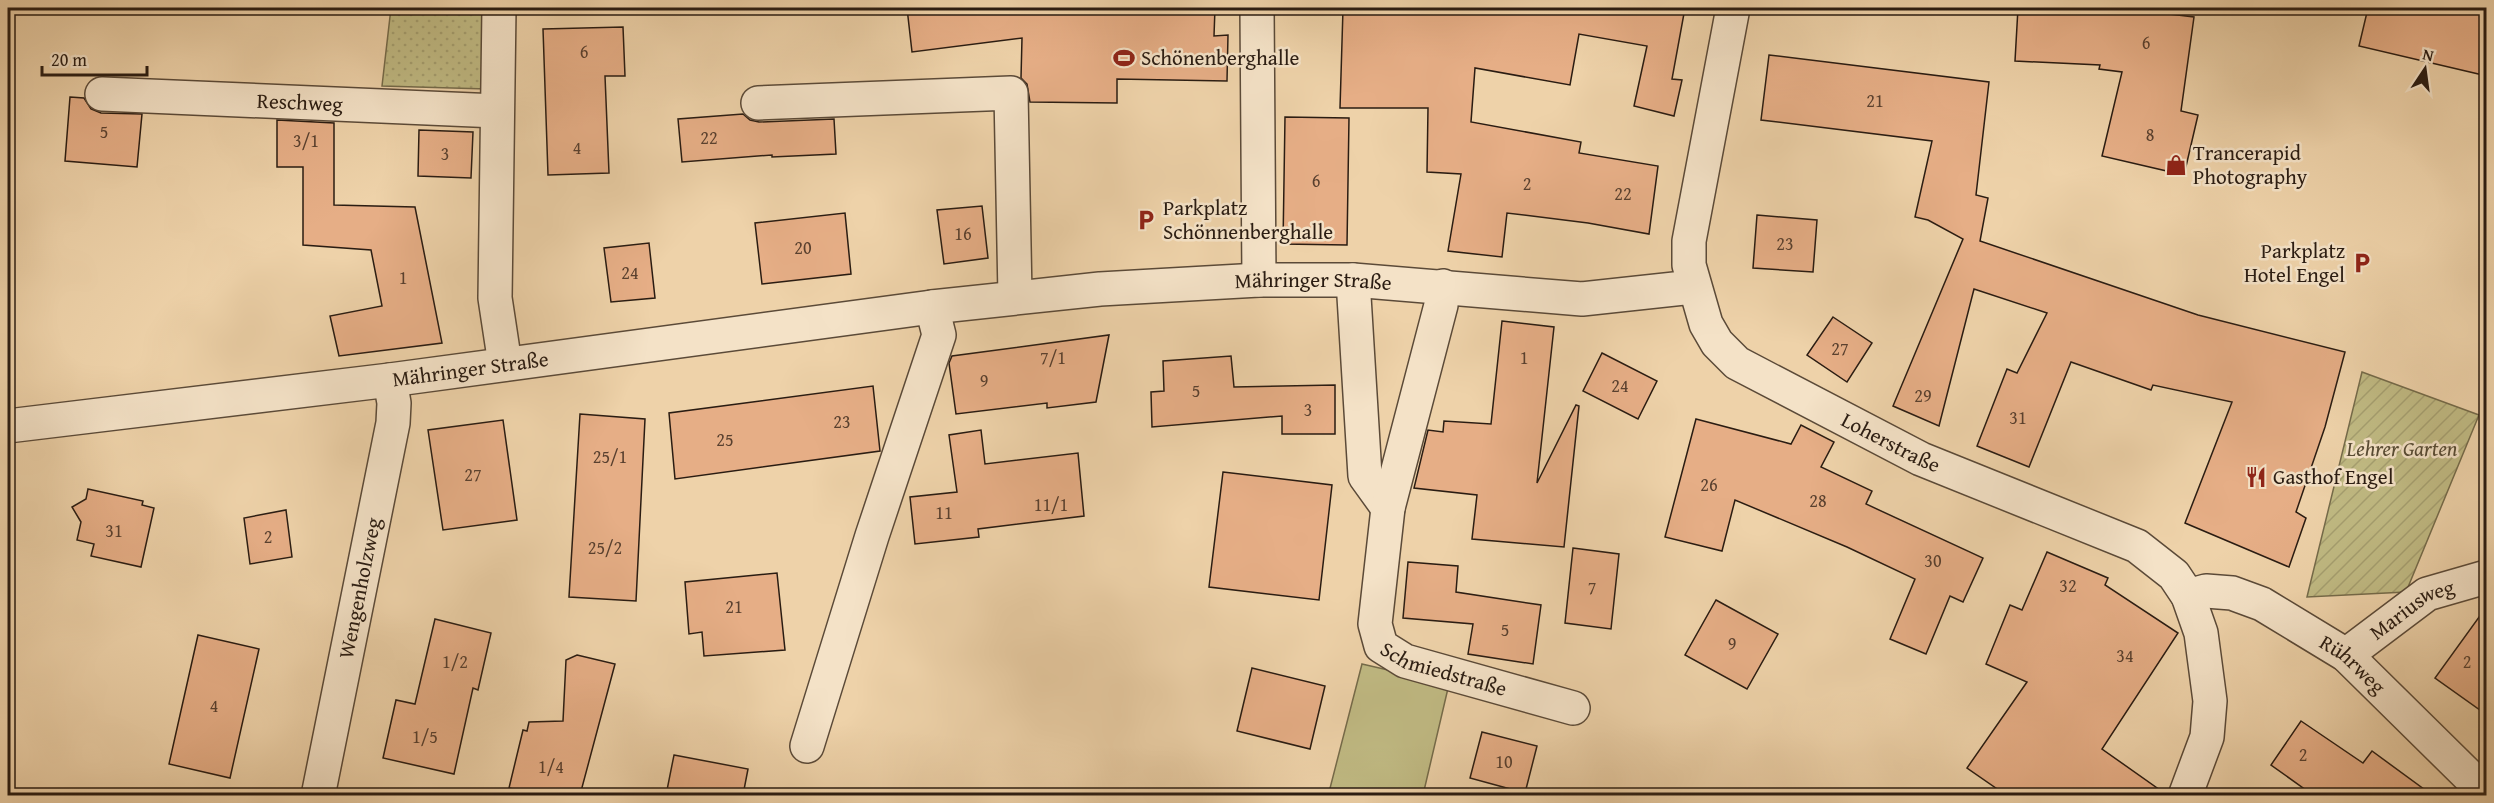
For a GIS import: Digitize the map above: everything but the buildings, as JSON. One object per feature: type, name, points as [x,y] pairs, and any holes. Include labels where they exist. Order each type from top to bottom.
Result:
[{"type":"street","points":[[499,8],[495,298],[505,364]]},
{"type":"street","points":[[1257,8],[1259,280]]},
{"type":"street","name":"Loherstraße","points":[[1733,8],[1689,241],[1689,265],[1706,324],[1717,343],[1737,363],[1921,459],[2137,546],[2174,575],[2188,596],[2201,633],[2210,701],[2207,738],[2186,795]]},
{"type":"street","points":[[758,103],[1011,93],[1015,296]]},
{"type":"street","name":"Reschweg","points":[[102,94],[497,111]]},
{"type":"street","name":"Mähringer Straße","points":[[8,426],[390,380],[1015,296],[1259,280],[1353,280],[1582,299],[1694,287]]},
{"type":"street","points":[[1353,280],[1365,476],[1388,508]]},
{"type":"street","name":"Schmiedstraße","points":[[1443,286],[1441,305],[1388,508],[1375,624],[1381,646],[1405,661],[1573,708]]},
{"type":"street","points":[[807,746],[872,536],[939,336],[932,306]]},
{"type":"street","name":"Wengenholzweg","points":[[318,795],[393,423],[394,403],[390,380]]},
{"type":"street","name":"Mariusweg","points":[[2346,655],[2427,594],[2487,577]]},
{"type":"street","name":"Rührweg","points":[[2188,596],[2206,591],[2232,593],[2262,604],[2346,655],[2487,794]]},
{"type":"green space","points":[[391,8],[485,8],[487,89],[382,86]]},
{"type":"green space","name":"Lehrer Garten","points":[[2362,372],[2479,415],[2406,592],[2307,597]]},
{"type":"green space","points":[[1362,664],[1449,684],[1423,795],[1328,796]]},
{"type":"place","name":"Schönenberghalle","points":[[1124,58]]},
{"type":"place","name":"Trancerapid Photography","points":[[2176,165]]},
{"type":"place","name":"Parkplatz Schönnenberghalle","points":[[1146,220]]},
{"type":"place","name":"Parkplatz Hotel Engel","points":[[2362,263]]},
{"type":"place","name":"Gasthof Engel","points":[[2256,477]]}]
